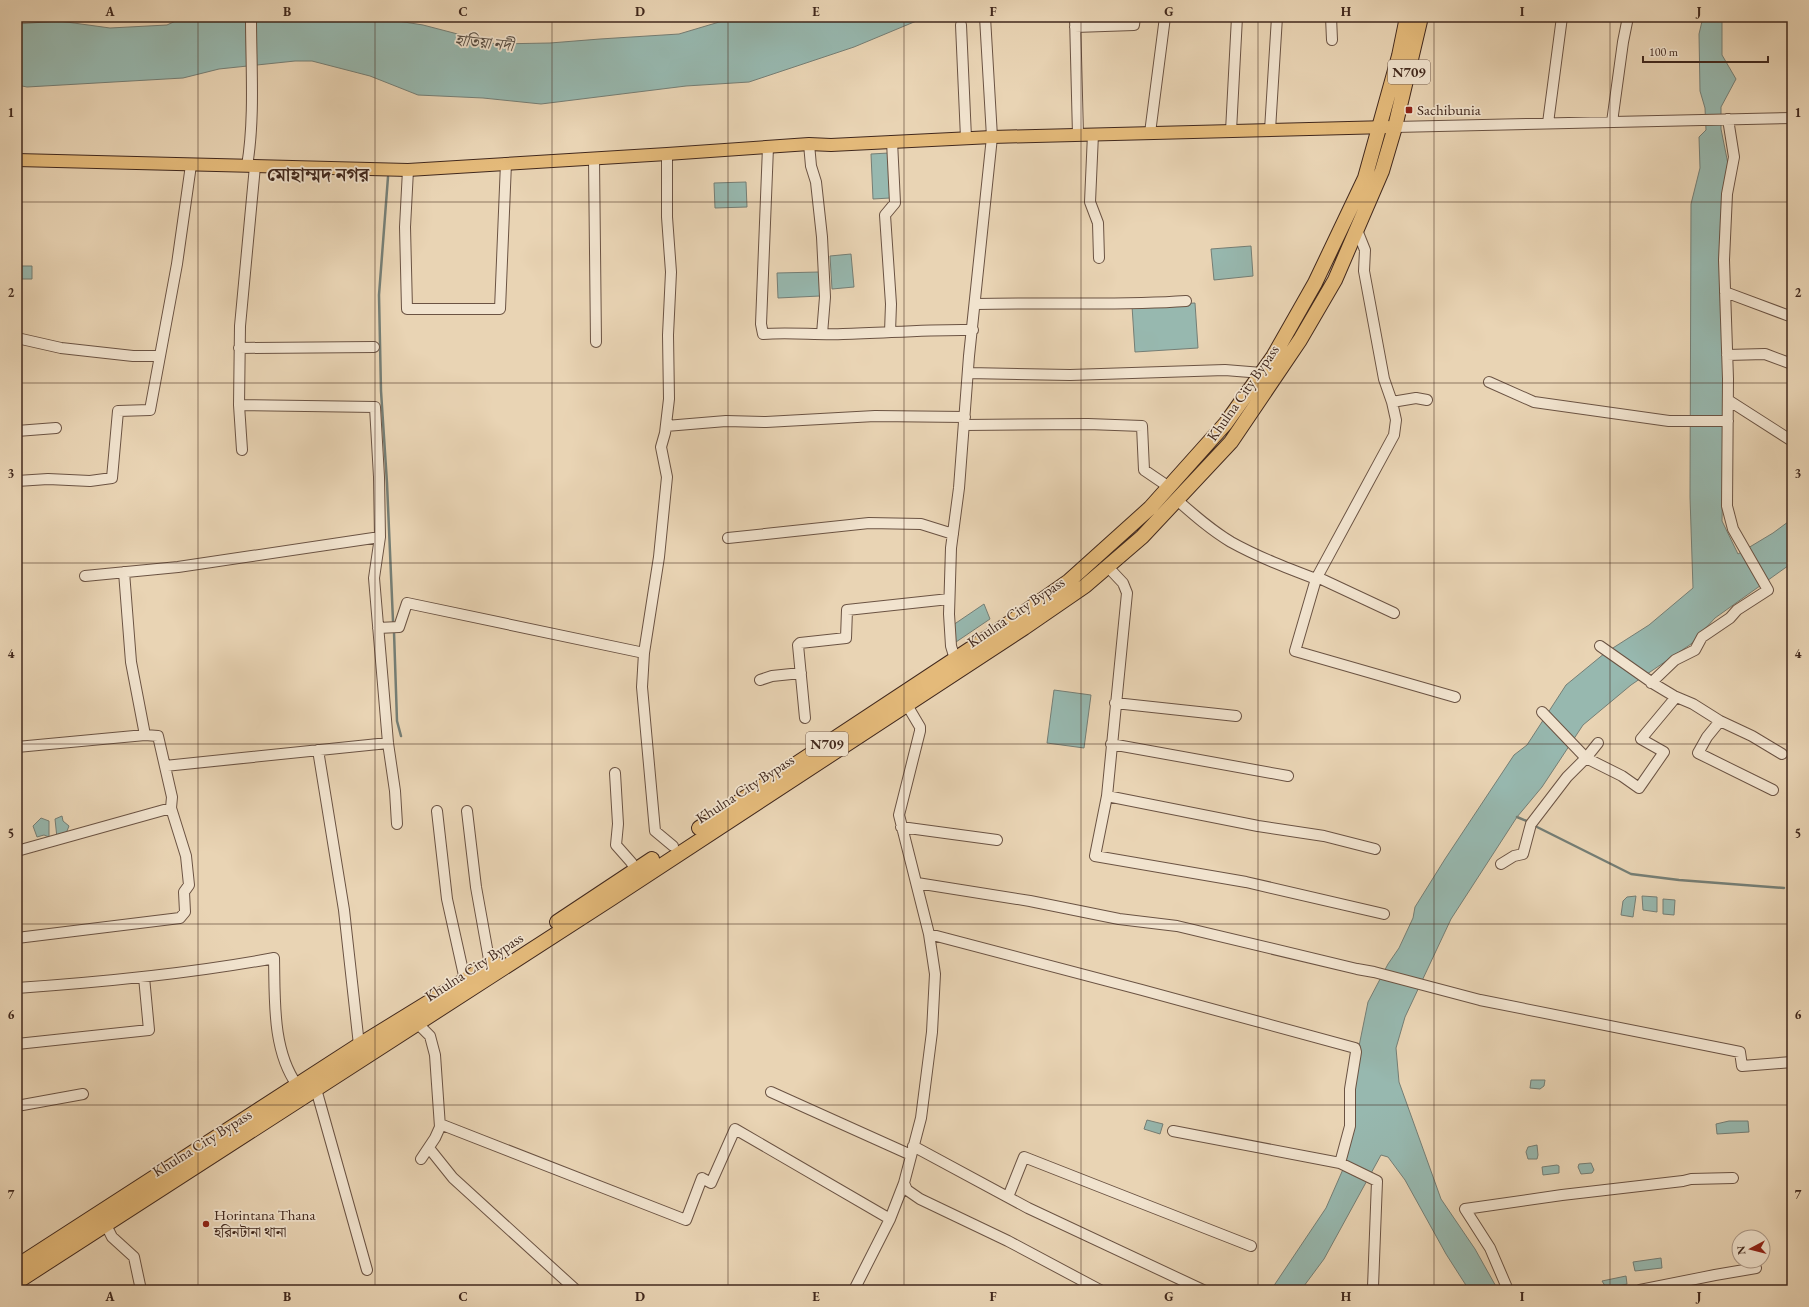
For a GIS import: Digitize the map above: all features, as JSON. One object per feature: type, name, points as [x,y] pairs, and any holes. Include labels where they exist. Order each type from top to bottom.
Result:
[{"type":"highway","name":"Khulna City Bypass","points":[[17,1266],[359,1045],[490,965],[673,846],[955,659],[1069,581],[1150,508],[1226,423],[1273,357],[1316,283],[1365,178],[1399,56],[1407,17]]},
{"type":"highway","name":"Khulna City Bypass","points":[[17,1282],[1024,628],[1085,586],[1142,536],[1230,442],[1300,340],[1335,280],[1382,171],[1396,127],[1421,17]]},
{"type":"main road","points":[[17,160],[408,170],[809,144],[831,145],[892,141],[1093,134],[1396,127]]},
{"type":"street","points":[[242,450],[239,405],[239,348],[251,166],[250,17]]},
{"type":"street","points":[[955,659],[951,646],[949,599],[953,534],[992,137],[985,17]]},
{"type":"street","points":[[1078,135],[1075,22],[1134,25],[1135,17]]},
{"type":"street","points":[[1150,133],[1165,17]]},
{"type":"street","points":[[1231,131],[1237,17]]},
{"type":"street","points":[[1270,130],[1277,17]]},
{"type":"street","points":[[1331,17],[1332,40]]},
{"type":"street","points":[[1548,123],[1562,17]]},
{"type":"street","points":[[1612,122],[1622,42],[1628,17]]},
{"type":"street","points":[[961,25],[966,138]]},
{"type":"street","points":[[1396,127],[1792,118]]},
{"type":"street","points":[[1648,681],[1675,660],[1695,650],[1702,637],[1730,618],[1737,610],[1768,590],[1732,529],[1727,506],[1728,400],[1724,260],[1727,194],[1734,157],[1726,119]]},
{"type":"street","points":[[1093,134],[1089,184],[1090,202],[1098,223],[1099,258]]},
{"type":"street","points":[[890,332],[891,304],[886,215],[895,203],[892,141]]},
{"type":"street","points":[[809,144],[811,166],[816,182],[822,237],[825,297],[822,334]]},
{"type":"street","points":[[768,146],[761,324],[763,334],[973,330]]},
{"type":"street","points":[[667,154],[667,217],[671,272],[668,335],[669,399],[666,426],[661,447],[667,476],[660,557],[644,653],[642,687],[655,831],[673,846]]},
{"type":"street","points":[[594,159],[596,342]]},
{"type":"street","points":[[408,170],[405,227],[407,310],[500,309],[506,163]]},
{"type":"street","points":[[17,481],[48,479],[90,481],[112,478],[118,411],[150,410],[177,264],[191,165]]},
{"type":"street","points":[[1356,230],[1365,250],[1366,278],[1384,379],[1392,402],[1396,420],[1394,435],[1316,578],[1295,651],[1455,697]]},
{"type":"street","points":[[1725,292],[1792,317]]},
{"type":"street","points":[[976,304],[1030,302],[1144,304],[1186,301]]},
{"type":"street","points":[[17,338],[61,348],[133,356],[159,356]]},
{"type":"street","points":[[239,348],[374,347]]},
{"type":"street","points":[[1727,355],[1765,354],[1792,364]]},
{"type":"street","points":[[968,373],[1070,375],[1225,370],[1262,373]]},
{"type":"street","points":[[1488,382],[1534,402],[1640,418],[1688,422],[1727,421]]},
{"type":"street","points":[[1392,402],[1416,398],[1427,400]]},
{"type":"street","points":[[1728,400],[1792,442]]},
{"type":"street","points":[[239,405],[374,407],[379,477],[380,537],[374,578],[388,743],[395,791],[397,824]]},
{"type":"street","points":[[666,426],[726,421],[766,422],[875,416],[965,421],[1142,426],[1144,470],[1168,487]]},
{"type":"street","points":[[17,431],[56,428]]},
{"type":"street","points":[[1177,500],[1230,542],[1267,560],[1316,578],[1394,613]]},
{"type":"street","points":[[728,538],[869,523],[921,524],[953,534]]},
{"type":"street","points":[[85,576],[178,567],[380,537]]},
{"type":"street","points":[[1107,566],[1123,583],[1127,592],[1106,796],[1095,856],[1246,882],[1384,914]]},
{"type":"street","points":[[124,572],[131,662],[145,735]]},
{"type":"street","points":[[805,718],[798,645],[800,643],[846,638],[847,610],[949,599]]},
{"type":"street","points":[[378,628],[399,627],[407,603],[644,653]]},
{"type":"street","points":[[1602,648],[1648,681],[1676,697],[1693,704],[1720,721],[1752,736],[1782,754]]},
{"type":"street","points":[[760,680],[772,676],[801,673]]},
{"type":"street","points":[[1543,713],[1586,758],[1622,776],[1639,788],[1664,752],[1641,739],[1676,697]]},
{"type":"street","points":[[1115,703],[1236,716]]},
{"type":"street","points":[[854,1290],[890,1219],[904,1184],[921,1118],[932,1032],[935,974],[929,934],[899,815],[920,731],[920,727],[907,705]]},
{"type":"street","points":[[1720,721],[1707,736],[1698,753],[1773,790]]},
{"type":"street","points":[[17,748],[145,735],[158,736],[172,797],[171,808],[186,856],[189,885],[184,892],[185,912],[180,918],[17,938]]},
{"type":"street","points":[[1502,864],[1514,856],[1523,854],[1532,824],[1567,777],[1586,758],[1598,742]]},
{"type":"street","points":[[165,766],[388,743]]},
{"type":"street","points":[[1111,744],[1288,776]]},
{"type":"street","points":[[318,750],[344,910],[359,1045]]},
{"type":"street","points":[[615,773],[618,824],[616,845],[636,870]]},
{"type":"street","points":[[1106,796],[1258,826],[1324,836],[1375,849]]},
{"type":"street","points":[[17,852],[171,808]]},
{"type":"street","points":[[437,811],[447,899],[465,980]]},
{"type":"street","points":[[467,811],[476,887],[490,965]]},
{"type":"street","points":[[901,827],[997,840]]},
{"type":"street","points":[[917,883],[1119,919],[1177,926],[1307,958],[1374,972],[1480,1000],[1740,1052],[1742,1066],[1792,1062]]},
{"type":"street","points":[[929,934],[1355,1048],[1356,1052],[1350,1089],[1350,1126],[1341,1163]]},
{"type":"street","points":[[17,988],[144,977],[229,966],[274,958],[275,1003],[280,1046],[289,1075],[297,1085]]},
{"type":"street","points":[[17,1044],[149,1030],[144,977]]},
{"type":"street","points":[[417,1023],[430,1036],[435,1055],[440,1124],[435,1138],[421,1159]]},
{"type":"street","points":[[316,1089],[367,1270]]},
{"type":"street","points":[[771,1092],[912,1150],[1203,1290]]},
{"type":"street","points":[[17,1106],[83,1094]]},
{"type":"street","points":[[440,1124],[686,1220],[702,1178],[711,1183],[735,1129],[890,1219]]},
{"type":"street","points":[[1173,1131],[1341,1163],[1377,1181],[1373,1287],[1371,1290]]},
{"type":"street","points":[[429,1148],[453,1178],[576,1290]]},
{"type":"street","points":[[1008,1197],[1024,1157],[1251,1246]]},
{"type":"street","points":[[1508,1290],[1490,1248],[1465,1209],[1691,1179],[1733,1178]]},
{"type":"street","points":[[904,1184],[907,1190],[920,1199],[1008,1241],[1100,1290]]},
{"type":"street","points":[[106,1224],[112,1237],[134,1257],[141,1290]]},
{"type":"street","points":[[1640,1290],[1750,1269]]},
{"type":"water","name":"হাতিয়া নদী","points":[[184,17],[379,18],[423,25],[496,44],[550,43],[679,34],[736,17],[926,17],[854,47],[749,82],[686,86],[541,104],[483,98],[418,95],[370,76],[312,61],[295,61],[219,69],[183,78],[27,87],[17,85],[17,24],[59,21],[110,28],[167,25]]},
{"type":"water","points":[[1703,17],[1722,17],[1722,55],[1736,79],[1721,107],[1721,129],[1728,164],[1722,521],[1738,554],[1773,533],[1792,519],[1792,563],[1715,618],[1691,644],[1631,685],[1583,725],[1542,787],[1517,817],[1451,919],[1405,1017],[1396,1048],[1399,1082],[1441,1199],[1475,1249],[1498,1290],[1469,1290],[1446,1254],[1405,1180],[1388,1157],[1381,1155],[1324,1259],[1301,1290],[1271,1290],[1326,1208],[1344,1167],[1357,1056],[1368,1002],[1388,964],[1399,948],[1413,918],[1415,907],[1514,755],[1527,745],[1566,685],[1605,653],[1649,625],[1693,588],[1690,497],[1691,204],[1700,168],[1699,137],[1706,130],[1705,108],[1700,91],[1699,34]]},
{"type":"water","points":[[889,153],[890,198],[873,199],[871,154]]},
{"type":"water","points":[[746,182],[747,207],[715,208],[714,183]]},
{"type":"water","points":[[1251,246],[1253,276],[1214,280],[1211,249]]},
{"type":"water","points":[[17,252],[19,252],[19,266],[32,266],[32,279],[18,279],[18,298]]},
{"type":"water","points":[[851,254],[854,287],[832,289],[830,256]]},
{"type":"water","points":[[819,272],[820,296],[778,298],[777,273]]},
{"type":"water","points":[[1195,303],[1198,348],[1135,352],[1132,306]]},
{"type":"water","points":[[984,604],[990,619],[956,642],[953,625]]},
{"type":"water","points":[[1054,690],[1091,695],[1084,748],[1047,743]]},
{"type":"water","points":[[62,816],[63,821],[69,826],[65,836],[57,838],[55,819]]},
{"type":"water","points":[[41,818],[49,821],[49,837],[44,835],[37,837],[33,826]]},
{"type":"water","points":[[1636,896],[1633,917],[1621,915],[1623,901],[1627,897]]},
{"type":"water","points":[[1642,896],[1657,897],[1657,912],[1643,910]]},
{"type":"water","points":[[1663,899],[1675,900],[1674,915],[1663,914]]},
{"type":"water","points":[[1531,1080],[1545,1080],[1544,1086],[1540,1089],[1530,1088]]},
{"type":"water","points":[[1147,1120],[1163,1124],[1160,1134],[1144,1129]]},
{"type":"water","points":[[1729,1121],[1748,1121],[1749,1132],[1717,1134],[1716,1124]]},
{"type":"water","points":[[1537,1145],[1537,1159],[1528,1159],[1526,1152],[1528,1147]]},
{"type":"water","points":[[1591,1163],[1594,1170],[1592,1173],[1581,1174],[1578,1167],[1579,1164]]},
{"type":"water","points":[[1559,1166],[1559,1173],[1543,1175],[1542,1167]]},
{"type":"water","points":[[1661,1258],[1662,1268],[1635,1271],[1633,1262]]},
{"type":"water","points":[[1626,1276],[1627,1284],[1607,1289],[1602,1281]]},
{"type":"waterway","points":[[388,177],[379,295],[381,391],[393,621]]},
{"type":"waterway","points":[[394,632],[397,721],[401,736]]},
{"type":"waterway","points":[[1517,817],[1529,822]]},
{"type":"waterway","points":[[1533,825],[1631,874],[1679,880],[1784,888]]},
{"type":"place","name":"Sachibunia","points":[[1409,110]]},
{"type":"place","name":"Horintana Thana হরিনটানা থানা","points":[[206,1224]]},
{"type":"district","name":"মোহাম্মদ নগর","points":[[318,174]]}]
